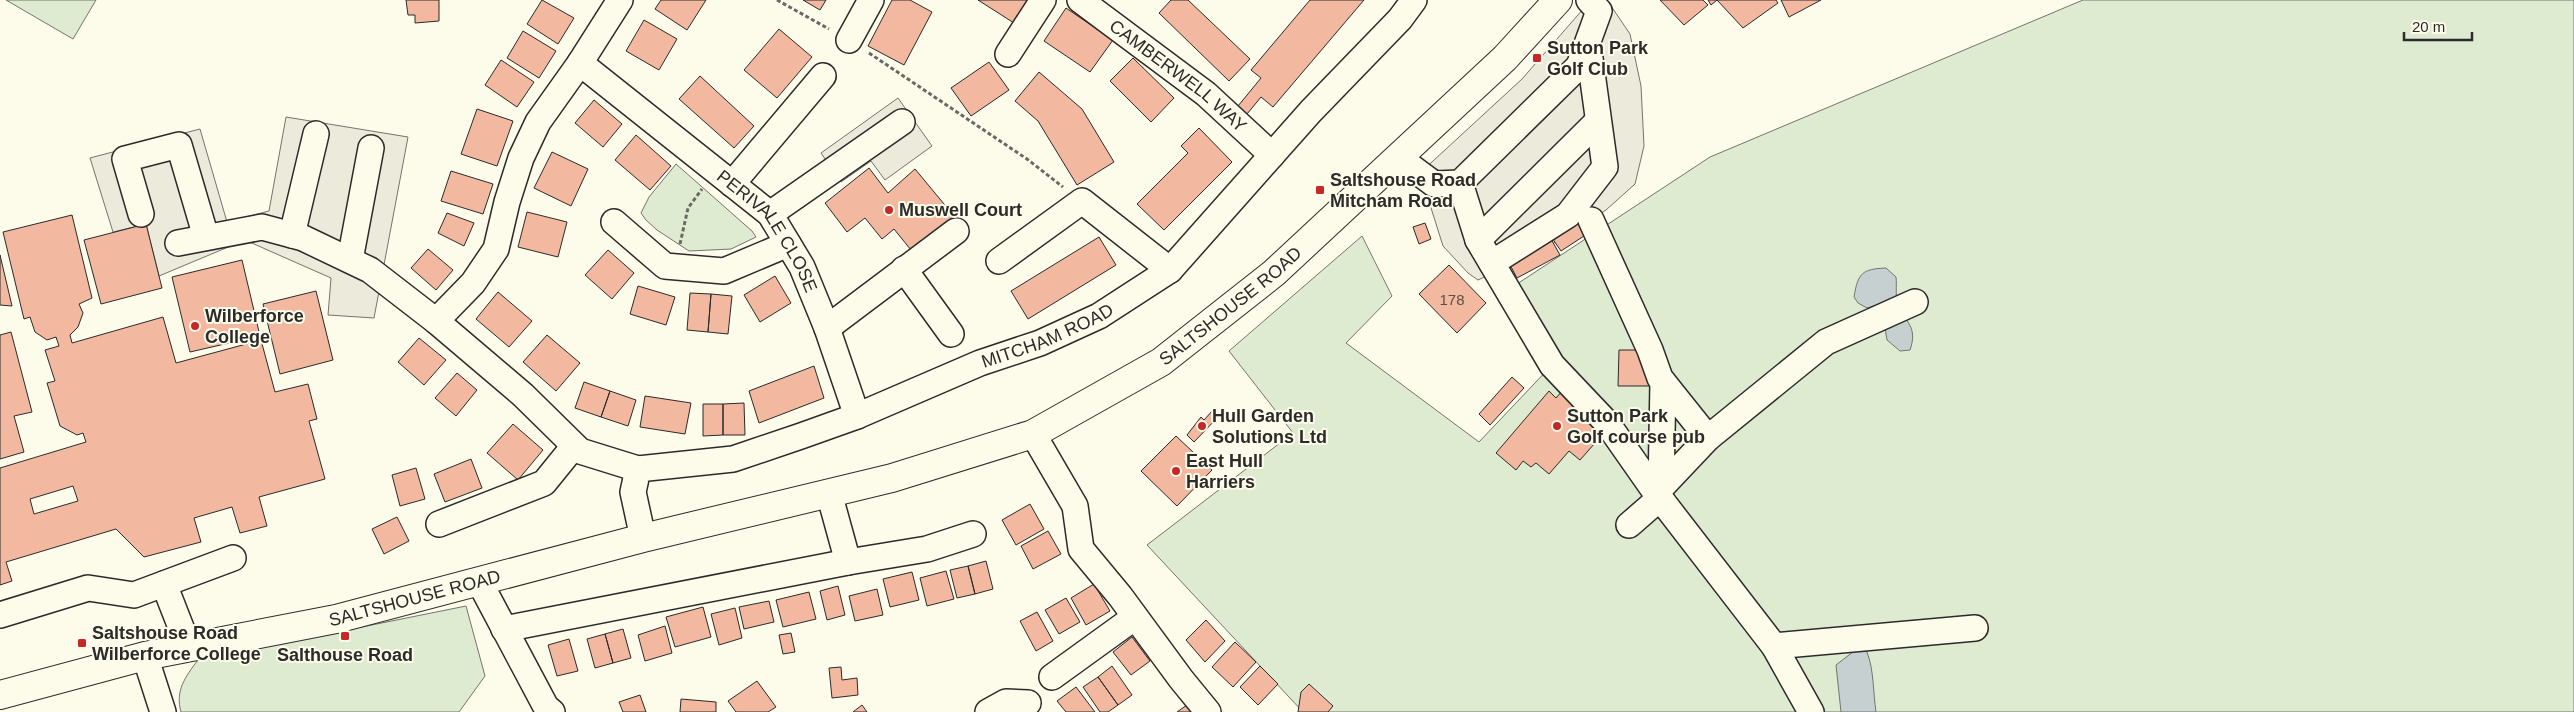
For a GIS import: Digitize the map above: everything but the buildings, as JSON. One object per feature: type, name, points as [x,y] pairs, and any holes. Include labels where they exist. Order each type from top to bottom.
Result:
[{"type":"main road","name":"SALTSHOUSE ROAD","points":[[0,696],[145,656],[336,619],[643,538],[892,478],[1033,434],[1161,362],[1274,273],[1400,158],[1505,58],[1558,0]]},
{"type":"street","points":[[436,320],[473,283],[496,249],[507,202],[525,149],[538,122],[580,63],[620,0]]},
{"type":"street","points":[[849,40],[871,0]]},
{"type":"street","points":[[1008,54],[1043,0]]},
{"type":"street","name":"CAMBERWELL WAY","points":[[1080,0],[1206,94],[1272,155]]},
{"type":"street","name":"MITCHAM ROAD","points":[[638,469],[733,459],[857,416],[980,364],[1040,343],[1099,316],[1170,270],[1311,111],[1400,19],[1414,0]]},
{"type":"street","points":[[1400,158],[1434,184],[1460,183],[1579,66],[1599,11],[1589,0]]},
{"type":"street","points":[[1492,263],[1568,216],[1605,167],[1588,42]]},
{"type":"street","name":"PERIVALE CLOSE","points":[[580,63],[770,214],[802,267],[827,328],[857,416]]},
{"type":"street","points":[[725,178],[823,76]]},
{"type":"street","points":[[1478,240],[1598,121]]},
{"type":"street","points":[[770,214],[902,122]]},
{"type":"street","points":[[292,236],[316,134]]},
{"type":"street","points":[[141,214],[125,158],[179,145],[206,238]]},
{"type":"street","points":[[350,260],[371,148]]},
{"type":"street","points":[[1460,183],[1478,240],[1552,365],[1607,423],[1774,646],[1811,712]]},
{"type":"street","points":[[999,261],[1082,201],[1170,270]]},
{"type":"street","points":[[1591,220],[1663,382],[1708,438]]},
{"type":"street","points":[[614,222],[666,266],[680,268],[724,271],[788,244]]},
{"type":"street","points":[[178,243],[262,227],[292,236],[370,270],[436,320],[523,395],[580,451],[638,469],[633,492],[643,538]]},
{"type":"street","points":[[827,328],[956,232]]},
{"type":"street","points":[[904,269],[951,334]]},
{"type":"street","points":[[1629,525],[1708,438],[1826,342],[1914,302]]},
{"type":"street","points":[[1659,493],[1663,382]]},
{"type":"street","points":[[1033,434],[1075,506],[1082,549],[1208,712]]},
{"type":"street","points":[[439,524],[544,482],[574,446]]},
{"type":"street","points":[[829,493],[848,562]]},
{"type":"street","points":[[504,629],[848,562],[927,549],[973,534]]},
{"type":"street","points":[[0,615],[88,588],[134,595],[233,558]]},
{"type":"street","points":[[480,581],[546,707],[552,712]]},
{"type":"street","points":[[164,584],[189,648]]},
{"type":"street","points":[[1052,677],[1135,617]]},
{"type":"street","points":[[1774,646],[1975,628]]},
{"type":"street","points":[[145,656],[164,712]]},
{"type":"street","points":[[988,712],[1006,702],[1028,703]]},
{"type":"path","points":[[777,0],[849,40],[1027,159],[1082,201]]},
{"type":"path","points":[[680,268],[680,242],[688,208],[698,193],[725,178]]},
{"type":"green space","points":[[6,0],[96,0],[73,39]]},
{"type":"green space","points":[[2083,0],[2574,0],[2574,712],[1303,712],[1147,545],[1293,433],[1229,351],[1362,236],[1392,296],[1346,343],[1479,442],[1552,365],[1514,286],[1710,157]]},
{"type":"green space","points":[[676,164],[752,231],[756,237],[731,249],[689,251],[657,230],[646,220],[641,213],[649,197]]},
{"type":"green space","points":[[466,606],[485,676],[459,712],[181,712],[179,697],[182,684],[198,660]]},
{"type":"shaded area","points":[[1591,0],[1607,0],[1630,34],[1641,86],[1644,146],[1635,184],[1606,210],[1574,231],[1537,253],[1478,280],[1468,273],[1443,246],[1420,173],[1522,79]]},
{"type":"shaded area","points":[[898,98],[932,146],[885,180],[871,161],[841,182],[821,153]]},
{"type":"shaded area","points":[[286,117],[408,137],[374,318],[328,315],[331,278],[245,240],[159,276],[146,224],[113,232],[90,158],[200,129],[227,222],[269,211]]},
{"type":"shaded area","points":[[1886,268],[1896,277],[1897,302],[1912,330],[1913,336],[1910,350],[1900,351],[1887,340],[1882,310],[1874,306],[1867,308],[1858,303],[1854,297],[1857,282],[1862,274],[1866,271]]},
{"type":"shaded area","points":[[1858,648],[1867,652],[1869,659],[1876,712],[1841,712],[1836,665]]},
{"type":"place","name":"Sutton Park Golf Club","points":[[1537,58]]},
{"type":"place","name":"Saltshouse Road Mitcham Road","points":[[1320,190]]},
{"type":"place","name":"Muswell Court","points":[[889,210]]},
{"type":"place","name":"Wilberforce College","points":[[195,326]]},
{"type":"place","name":"Hull Garden Solutions Ltd","points":[[1202,426]]},
{"type":"place","name":"Sutton Park Golf course pub","points":[[1557,426]]},
{"type":"place","name":"East Hull Harriers","points":[[1176,471]]},
{"type":"place","name":"Salthouse Road","points":[[345,636]]},
{"type":"place","name":"Saltshouse Road Wilberforce College","points":[[82,643]]}]
